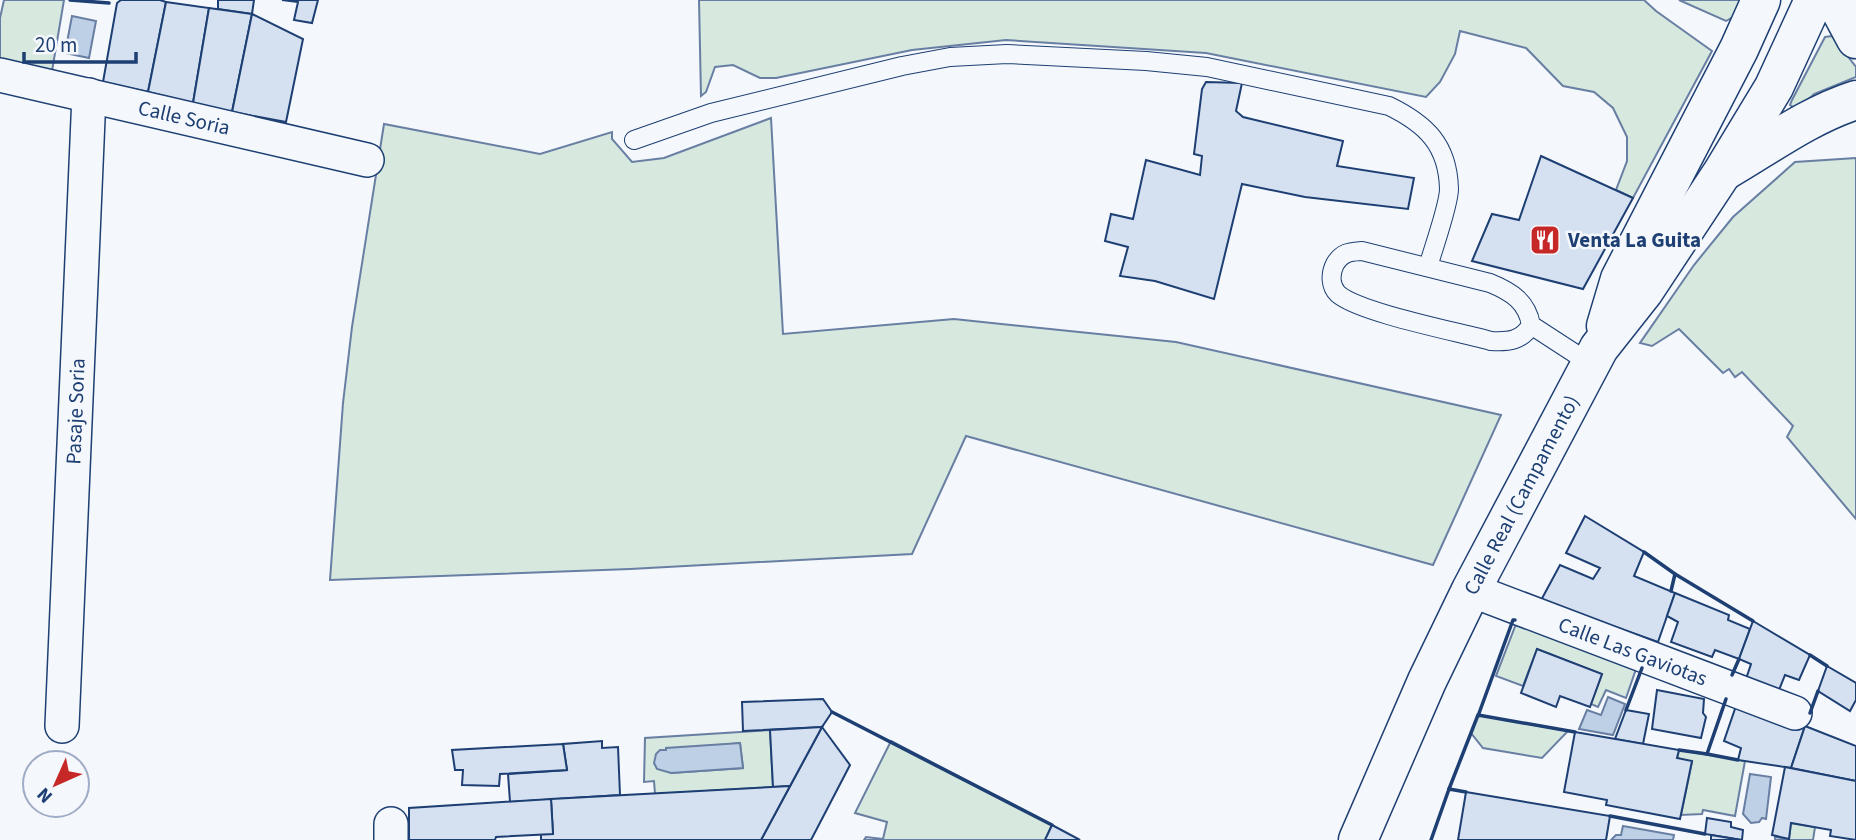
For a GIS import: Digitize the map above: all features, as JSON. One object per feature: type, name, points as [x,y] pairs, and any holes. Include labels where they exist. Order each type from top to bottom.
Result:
[{"type":"highway","points":[[1595,356],[1620,279],[1739,49],[1761,0]]},
{"type":"highway","points":[[1739,49],[1760,40],[1789,0]]},
{"type":"highway","name":"Calle Real (Campamento)","points":[[1359,840],[1427,681],[1471,590],[1595,356],[1644,291],[1722,173],[1774,87],[1814,0]]},
{"type":"highway","points":[[1835,0],[1856,39]]},
{"type":"highway","points":[[1722,173],[1799,125],[1836,106],[1856,100]]},
{"type":"street","name":"Calle Soria","points":[[0,75],[367,160]]},
{"type":"street","name":"Pasaje Soria","points":[[62,726],[89,95]]},
{"type":"street","name":"Calle Las Gaviotas","points":[[1471,590],[1795,713]]},
{"type":"lane","points":[[634,140],[712,113],[796,91],[950,57],[1007,54],[1207,67],[1389,106],[1408,115],[1422,126],[1437,141],[1449,190],[1428,267]]},
{"type":"lane","points":[[1362,251],[1490,283],[1505,289],[1524,304],[1531,326],[1527,334],[1517,339],[1506,342],[1491,341],[1362,307],[1338,294],[1331,280],[1335,264],[1348,252],[1362,251]]},
{"type":"lane","points":[[1531,326],[1595,356]]},
{"type":"shaded area","points":[[4,0],[64,0],[52,71],[0,60],[0,18]]},
{"type":"shaded area","points":[[699,0],[1644,0],[1712,51],[1633,198],[1616,190],[1627,161],[1627,137],[1613,108],[1594,92],[1563,86],[1526,48],[1460,31],[1455,54],[1440,82],[1426,97],[1206,53],[1006,40],[912,50],[776,78],[760,78],[733,65],[715,67],[706,92],[701,96]]},
{"type":"shaded area","points":[[1679,0],[1743,0],[1735,16],[1726,21]]},
{"type":"shaded area","points":[[1832,36],[1856,67],[1856,77],[1814,94],[1797,110],[1790,105],[1792,100],[1825,37]]},
{"type":"shaded area","points":[[771,118],[783,334],[954,319],[1176,342],[1501,415],[1433,565],[966,436],[912,554],[630,569],[330,580],[343,403],[352,327],[384,124],[540,154],[612,132],[612,139],[632,162],[664,158]]},
{"type":"shaded area","points":[[1856,158],[1856,519],[1787,437],[1793,426],[1742,372],[1735,377],[1729,369],[1723,373],[1679,329],[1652,346],[1640,343],[1694,265],[1733,217],[1795,162]]},
{"type":"shaded area","points":[[1516,624],[1636,669],[1626,698],[1606,690],[1598,707],[1591,704],[1602,674],[1537,649],[1523,686],[1496,676]]},
{"type":"shaded area","points":[[1478,715],[1568,731],[1542,758],[1483,748],[1471,733]]},
{"type":"shaded area","points":[[770,730],[773,787],[655,794],[654,781],[644,782],[645,738]],"holes":[[[740,743],[743,768],[671,773],[667,750]]]},
{"type":"shaded area","points":[[891,741],[1052,825],[1045,840],[864,840],[866,837],[883,839],[887,822],[855,813]]},
{"type":"shaded area","points":[[1679,750],[1745,761],[1735,816],[1703,810],[1702,814],[1681,815],[1692,762],[1677,758]]},
{"type":"shaded area","points":[[1791,823],[1815,827],[1813,840],[1775,840],[1775,837],[1789,839]]},
{"type":"water","points":[[72,16],[96,21],[89,58],[65,53]]},
{"type":"water","points":[[1608,697],[1625,704],[1613,735],[1579,729],[1587,710],[1601,715]]},
{"type":"water","points":[[740,743],[743,768],[671,773],[657,769],[654,763],[656,754],[666,748]]},
{"type":"water","points":[[1750,774],[1771,777],[1766,819],[1751,823],[1743,814]]},
{"type":"water","points":[[1623,826],[1674,835],[1673,840],[1611,840],[1616,835],[1621,835]]},
{"type":"building","points":[[121,0],[166,2],[148,92],[103,82],[117,3]]},
{"type":"building","points":[[218,0],[254,0],[252,14],[218,9]]},
{"type":"building","points":[[282,0],[318,0],[312,23],[294,20],[298,2]]},
{"type":"building","points":[[166,2],[209,8],[193,103],[148,92]]},
{"type":"building","points":[[209,8],[252,14],[232,112],[193,103]]},
{"type":"building","points":[[252,14],[303,39],[286,122],[232,112]]},
{"type":"building","points":[[1206,82],[1242,83],[1236,111],[1243,117],[1343,141],[1337,166],[1414,178],[1408,209],[1305,197],[1242,184],[1214,299],[1155,281],[1120,276],[1128,247],[1105,241],[1111,214],[1133,219],[1146,160],[1200,175],[1202,156],[1194,154],[1202,89]]},
{"type":"building","name":"Venta La Guita","points":[[1541,156],[1633,198],[1583,289],[1472,261],[1492,214],[1519,220]]},
{"type":"building","points":[[1585,516],[1644,552],[1634,576],[1675,593],[1658,642],[1613,626],[1611,633],[1539,604],[1560,565],[1593,579],[1600,568],[1566,553]]},
{"type":"building","points":[[1675,593],[1729,615],[1728,620],[1750,629],[1739,659],[1715,650],[1712,657],[1671,642],[1678,622],[1667,616]]},
{"type":"building","points":[[1753,621],[1810,655],[1799,680],[1785,675],[1777,695],[1745,682],[1751,664],[1739,659]]},
{"type":"building","points":[[1537,649],[1602,674],[1590,707],[1560,696],[1556,707],[1521,693]]},
{"type":"building","points":[[1827,666],[1856,683],[1856,700],[1850,711],[1818,691]]},
{"type":"building","points":[[1657,690],[1704,699],[1703,713],[1706,717],[1701,738],[1652,729]]},
{"type":"building","points":[[823,699],[832,712],[822,727],[743,731],[742,702]]},
{"type":"building","points":[[1737,703],[1805,726],[1791,768],[1738,760],[1741,748],[1724,741]]},
{"type":"building","points":[[1626,710],[1649,714],[1643,744],[1615,739]]},
{"type":"building","points":[[1805,726],[1856,746],[1856,781],[1791,768]]},
{"type":"building","points":[[822,727],[850,765],[811,840],[761,840]]},
{"type":"building","points":[[822,727],[790,786],[773,787],[770,730]]},
{"type":"building","points":[[1575,732],[1679,750],[1677,758],[1692,761],[1680,819],[1606,805],[1607,800],[1564,792]]},
{"type":"building","points":[[602,741],[602,748],[618,747],[620,795],[510,802],[508,774],[567,770],[563,744]]},
{"type":"building","points":[[563,744],[567,770],[500,774],[499,786],[462,785],[463,770],[455,770],[452,750]]},
{"type":"building","points":[[1785,767],[1856,781],[1856,840],[1830,836],[1831,830],[1791,823],[1789,839],[1772,835]]},
{"type":"building","points":[[790,786],[761,840],[541,840],[541,834],[553,834],[551,799]]},
{"type":"building","points":[[1466,792],[1610,816],[1606,840],[1458,840]]},
{"type":"building","points":[[551,799],[553,834],[496,837],[495,840],[409,840],[409,808]]},
{"type":"building","points":[[1707,818],[1731,822],[1731,827],[1743,830],[1742,840],[1705,834]]},
{"type":"building","points":[[1052,825],[1080,840],[1045,840]]},
{"type":"building","points":[[1711,835],[1741,840],[1711,840]]},
{"type":"wall","points":[[70,0],[109,3]]},
{"type":"wall","points":[[1644,552],[1753,621]]},
{"type":"wall","points":[[1671,591],[1675,574]]},
{"type":"wall","points":[[1478,716],[1515,620]]},
{"type":"wall","points":[[1810,655],[1827,666]]},
{"type":"wall","points":[[1732,675],[1739,659]]},
{"type":"wall","points":[[1626,710],[1642,668]]},
{"type":"wall","points":[[1810,713],[1818,691]]},
{"type":"wall","points":[[1679,750],[1707,754],[1726,699]]},
{"type":"wall","points":[[832,712],[1052,825]]},
{"type":"wall","points":[[1449,789],[1478,715],[1575,732]]},
{"type":"wall","points":[[1707,754],[1738,760]]},
{"type":"wall","points":[[1431,840],[1449,789],[1466,792]]},
{"type":"wall","points":[[1610,816],[1705,834]]},
{"type":"place","name":"Venta La Guita","points":[[1545,240]]}]
